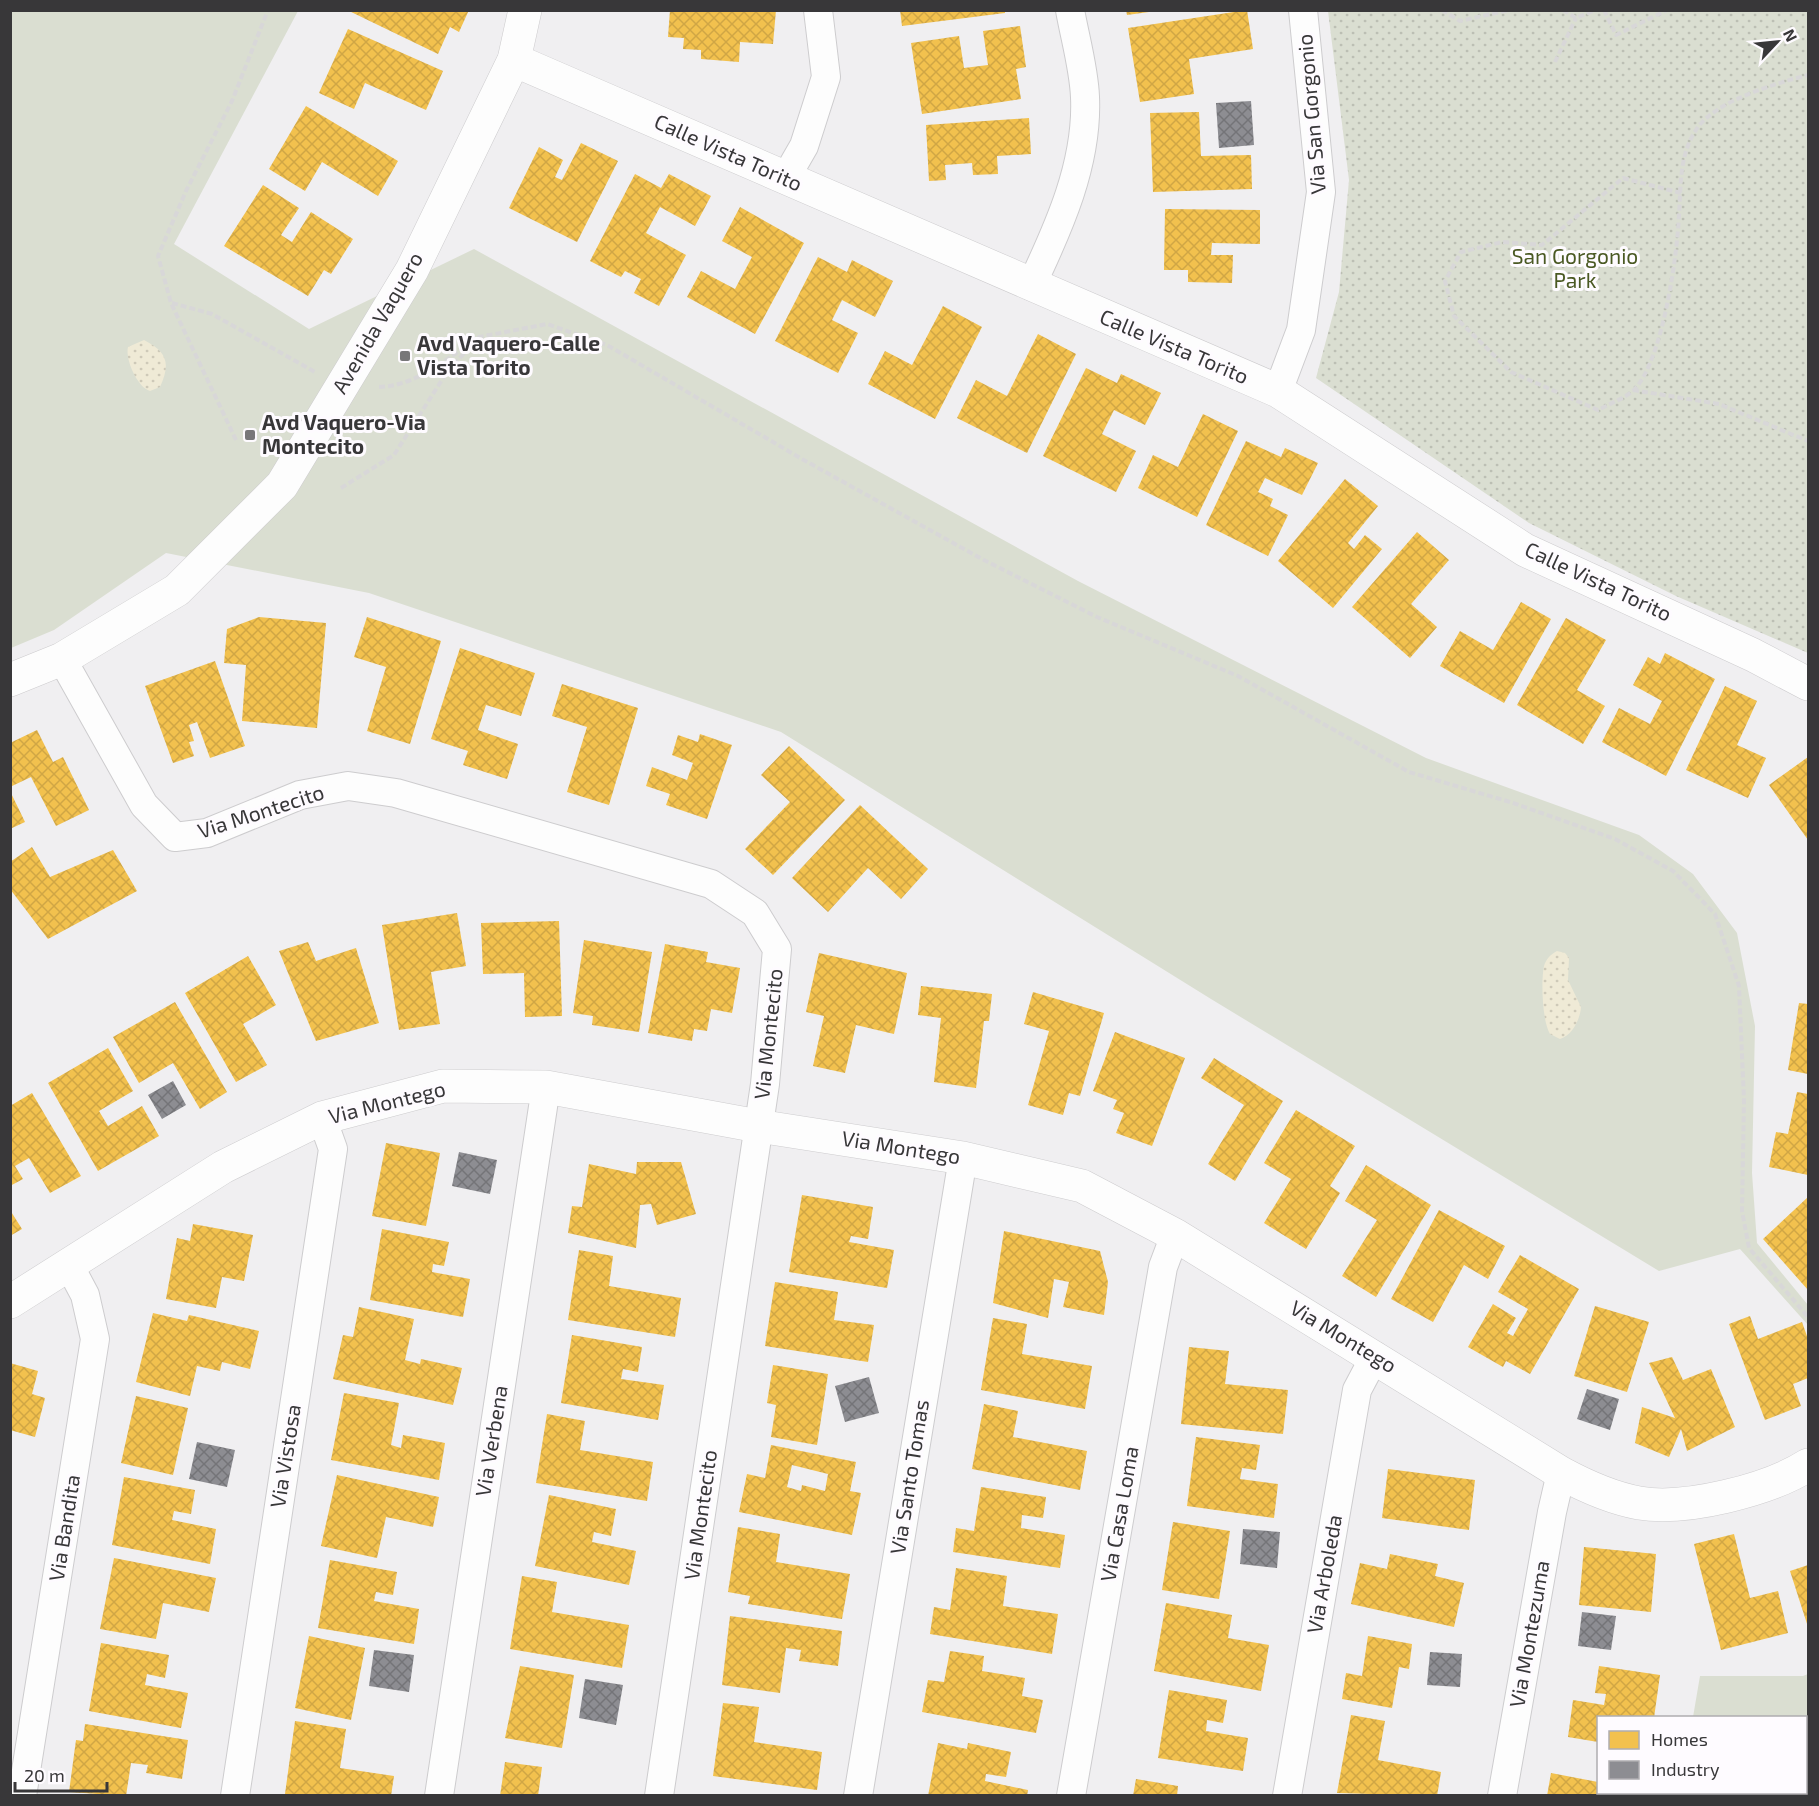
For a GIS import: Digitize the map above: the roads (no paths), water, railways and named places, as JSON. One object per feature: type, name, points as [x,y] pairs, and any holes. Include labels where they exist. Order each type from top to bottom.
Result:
[{"type":"street","name":"Avenida Vaquero","points":[[10,680],[62,659],[177,590],[282,485],[412,270],[514,60],[525,10]]},
{"type":"street","points":[[785,179],[804,146],[826,77],[818,10]]},
{"type":"street","points":[[1031,286],[1047,253],[1081,160],[1086,96],[1070,10]]},
{"type":"street","name":"Via San Gorgonio","points":[[1278,391],[1301,330],[1321,192],[1303,10]]},
{"type":"street","name":"Calle Vista Torito","points":[[514,60],[1031,286],[1278,391],[1525,550],[1753,655],[1809,684]]},
{"type":"street","name":"Via Montecito","points":[[62,659],[144,805],[175,837],[207,833],[300,795],[348,786],[396,793],[711,884],[755,913],[777,949],[758,1126],[659,1796]]},
{"type":"street","name":"Via Montego","points":[[10,1302],[223,1167],[322,1118],[443,1086],[546,1087],[758,1126],[963,1158],[1082,1186],[1175,1234],[1561,1473],[1587,1486],[1640,1503],[1700,1502],[1761,1487],[1809,1465]]},
{"type":"street","name":"Via Verbena","points":[[439,1796],[546,1087]]},
{"type":"street","name":"Via Vistosa","points":[[235,1796],[333,1149],[322,1118]]},
{"type":"street","name":"Via Santo Tomas","points":[[858,1796],[963,1158]]},
{"type":"street","name":"Via Casa Loma","points":[[1071,1796],[1163,1267],[1175,1234]]},
{"type":"street","name":"Via Bandita","points":[[22,1796],[95,1339],[86,1295],[69,1265]]},
{"type":"street","name":"Via Arboleda","points":[[1287,1796],[1358,1390],[1375,1356]]},
{"type":"street","name":"Via Montezuma","points":[[1502,1796],[1552,1512],[1561,1473]]},
{"type":"place","name":"Avd Vaquero-Calle Vista Torito","points":[[405,356]]},
{"type":"place","name":"Avd Vaquero-Via Montecito","points":[[250,435]]},
{"type":"park label","name":"San Gorgonio Park","points":[[1575,269]]}]
